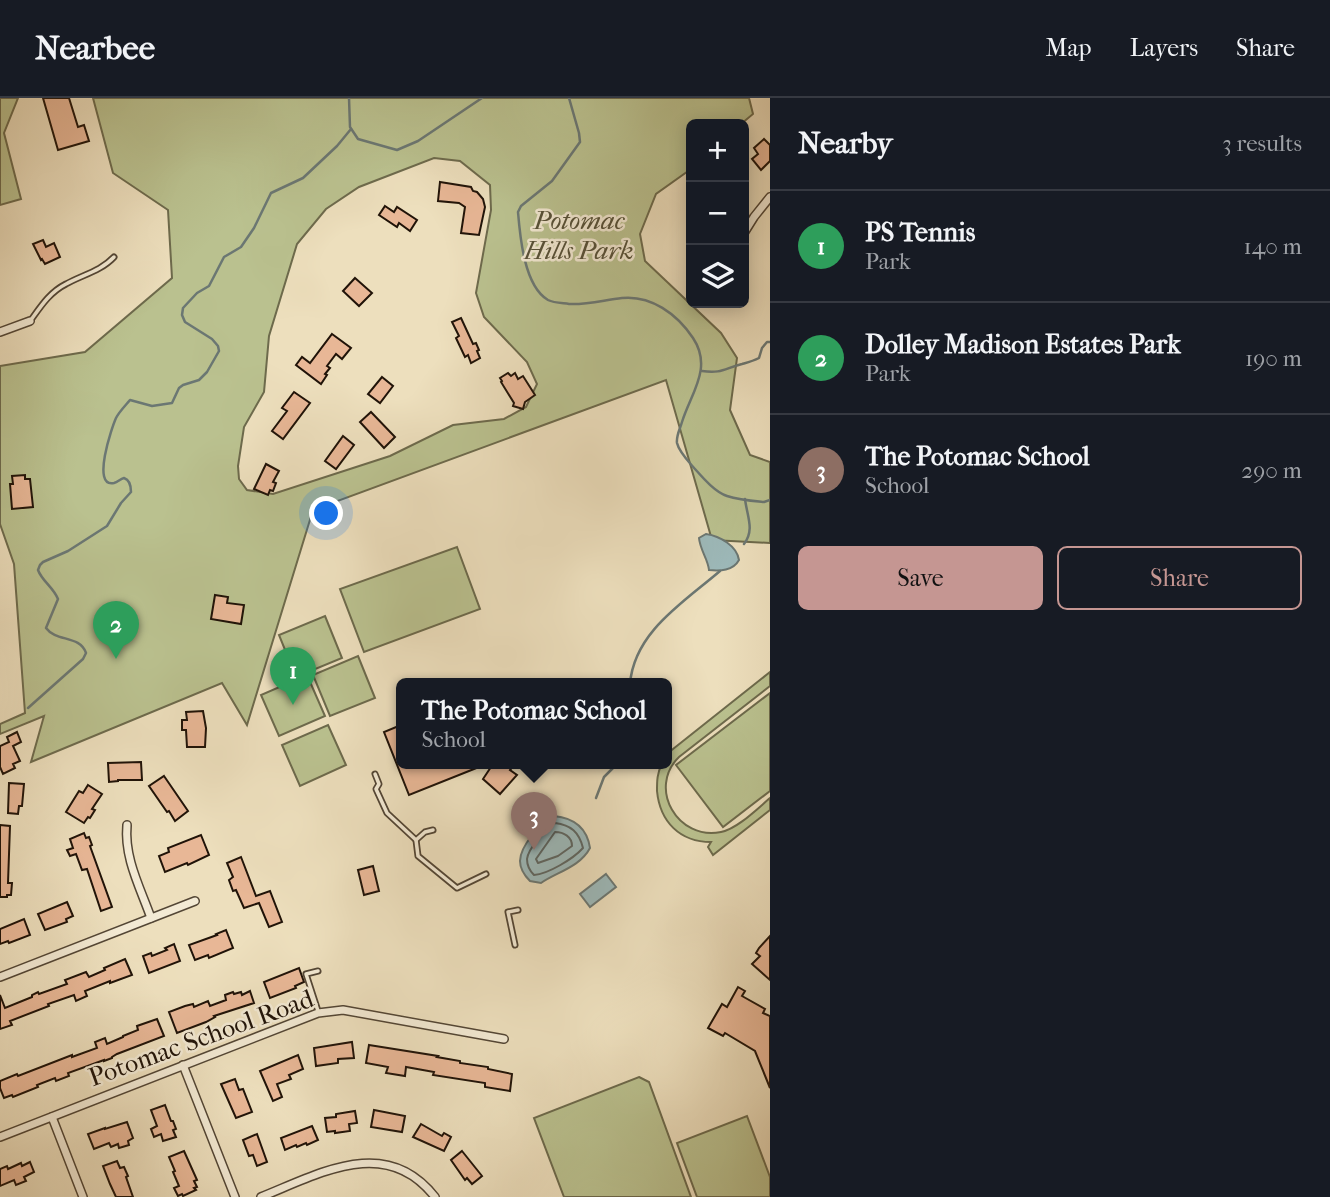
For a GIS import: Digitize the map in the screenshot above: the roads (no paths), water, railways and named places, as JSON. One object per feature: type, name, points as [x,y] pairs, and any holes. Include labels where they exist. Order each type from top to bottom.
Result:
[{"type":"street","points":[[749,225],[770,197]]},
{"type":"street","points":[[0,331],[30,321]]},
{"type":"street","points":[[127,825],[130,862],[151,918]]},
{"type":"street","points":[[0,977],[195,901]]},
{"type":"street","name":"Potomac School Road","points":[[0,1137],[318,1013],[343,1010],[504,1039]]},
{"type":"street","points":[[183,1065],[235,1197]]},
{"type":"street","points":[[52,1117],[83,1197]]},
{"type":"street","points":[[261,1197],[341,1166],[371,1163],[398,1168],[421,1182],[435,1197]]},
{"type":"lane","points":[[30,321],[48,297],[63,285],[106,265],[114,257]]},
{"type":"lane","points":[[376,774],[379,783],[376,789],[387,813],[416,840],[418,856],[457,888],[486,874]]},
{"type":"lane","points":[[416,840],[425,832],[433,830]]},
{"type":"lane","points":[[515,945],[508,912],[517,910]]},
{"type":"lane","points":[[317,971],[306,974],[318,1013]]},
{"type":"water","points":[[706,534],[722,539],[735,550],[739,560],[736,564],[726,570],[709,570],[699,538]]},
{"type":"water","points":[[554,816],[568,819],[578,825],[586,835],[590,848],[580,860],[541,883],[530,881],[522,869],[521,855],[532,835]]},
{"type":"water","points":[[606,874],[616,887],[590,907],[580,894]]},
{"type":"waterway","points":[[349,98],[350,127],[358,139],[397,150],[418,141],[482,98]]},
{"type":"waterway","points":[[569,98],[580,142],[552,181],[521,206],[518,212],[525,260],[533,284],[553,302],[576,304],[633,298],[653,303],[679,321],[693,338],[701,360],[698,380],[678,435],[680,450],[705,480],[723,494],[746,500],[770,500]]},
{"type":"waterway","points":[[28,708],[83,659],[86,653],[79,643],[56,635],[46,628],[58,599],[38,570],[43,562],[68,551],[107,526],[131,492],[126,479],[114,483],[107,482],[104,476],[105,456],[116,418],[130,400],[152,406],[172,403],[179,388],[199,380],[207,372],[219,351],[218,346],[212,339],[185,322],[183,308],[197,293],[209,286],[224,257],[241,247],[254,228],[271,193],[303,178],[351,129]]},
{"type":"waterway","points":[[702,371],[719,371],[755,360],[759,358],[762,348],[770,342]]},
{"type":"waterway","points":[[744,544],[750,528],[745,499]]},
{"type":"waterway","points":[[631,678],[641,649],[651,634],[677,607],[720,571]]},
{"type":"waterway","points":[[596,798],[604,777],[612,769]]},
{"type":"place","name":"Dolley Madison Estates Park","points":[[116,659]]},
{"type":"place","name":"PS Tennis","points":[[293,705]]},
{"type":"place","name":"The Potomac School","points":[[534,850]]},
{"type":"park label","name":"Potomac Hills Park","points":[[579,235]]}]
